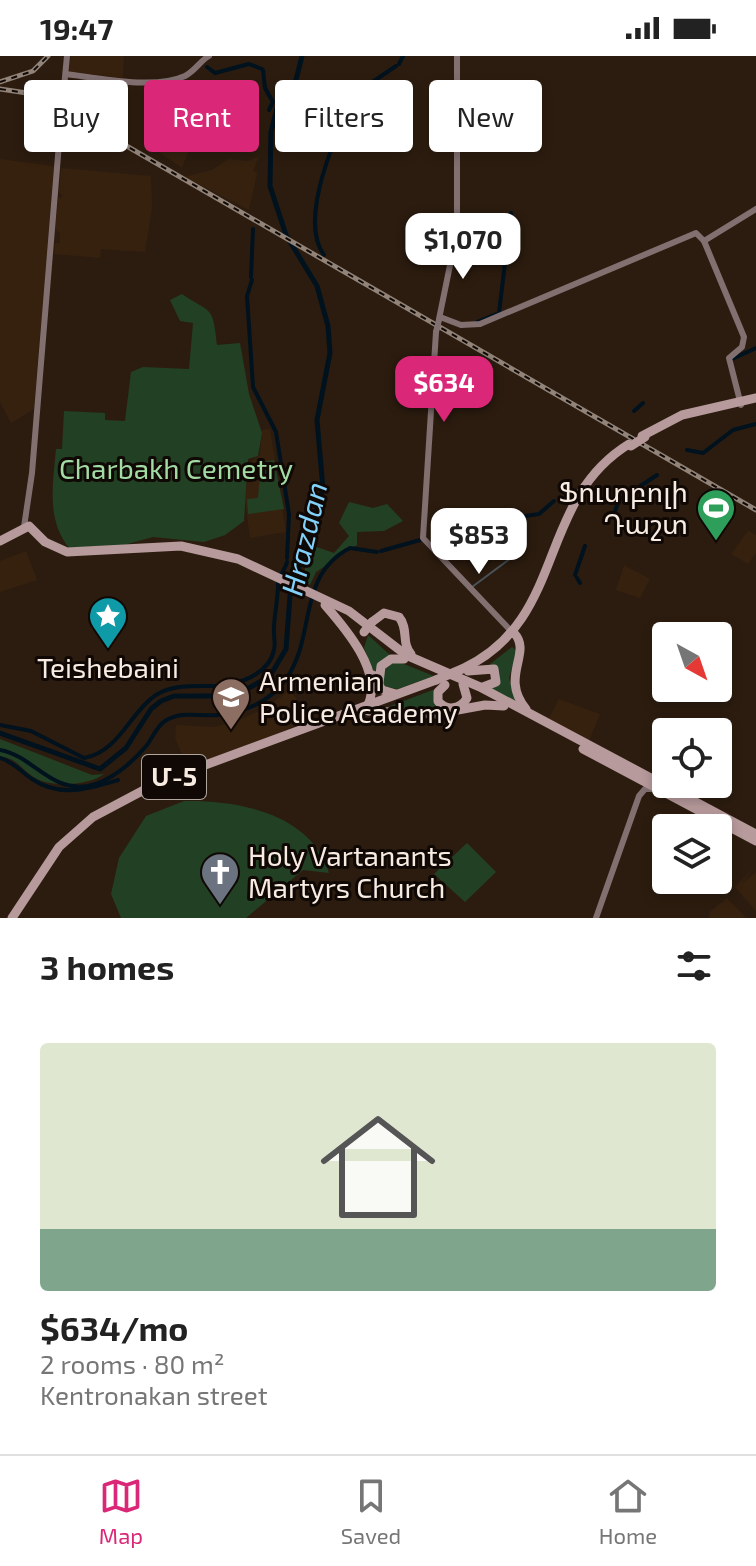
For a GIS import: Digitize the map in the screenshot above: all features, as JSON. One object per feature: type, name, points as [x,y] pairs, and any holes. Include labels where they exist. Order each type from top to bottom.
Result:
[{"type":"highway","name":"Մ-5","points":[[516,634],[535,598],[572,503],[592,474],[630,445],[682,415],[756,400]]},
{"type":"highway","name":"Մ-5","points":[[15,918],[72,836],[96,822],[163,787],[444,681],[497,649],[516,634],[538,597],[576,504],[594,477],[630,445]]},
{"type":"highway","points":[[0,542],[28,532],[66,555],[183,550],[238,561],[358,617],[416,660],[531,714],[740,829],[756,841]]},
{"type":"highway","points":[[315,598],[356,621],[404,659],[480,689],[504,706],[652,786]]},
{"type":"highway","points":[[325,605],[361,655]]},
{"type":"highway","points":[[416,660],[405,646],[405,627],[399,617],[384,613],[360,640],[361,655],[373,690],[368,708],[436,714],[485,705],[504,706]]},
{"type":"highway","points":[[373,623],[386,615],[400,620],[403,636],[400,641],[393,643],[384,638]]},
{"type":"highway","points":[[365,633],[362,648],[376,683],[384,692],[397,694]]},
{"type":"highway","points":[[516,634],[521,651],[513,685],[523,707],[531,714]]},
{"type":"highway","points":[[397,694],[382,687],[378,674],[385,662],[404,659]]},
{"type":"highway","points":[[465,671],[488,667],[495,671],[495,684],[480,689]]},
{"type":"highway","name":"Մ-5","points":[[368,708],[397,694],[444,681],[465,671]]},
{"type":"highway","points":[[444,681],[438,692],[438,701],[450,708],[460,705],[467,698],[463,684]]},
{"type":"highway","points":[[573,744],[575,740],[586,744]]},
{"type":"highway","points":[[678,798],[703,809]]},
{"type":"highway","points":[[740,829],[756,834]]},
{"type":"main road","points":[[28,532],[67,56]]},
{"type":"main road","points":[[66,74],[128,81],[171,80],[186,76],[200,59],[209,56]]},
{"type":"main road","points":[[457,56],[456,237],[436,332],[423,538],[516,634]]},
{"type":"main road","points":[[704,241],[756,209]]},
{"type":"main road","points":[[439,318],[461,325],[480,324],[696,233],[704,241],[744,337],[742,347],[729,358],[740,402]]},
{"type":"main road","points":[[596,918],[637,792],[638,784],[632,775]]},
{"type":"main road","points":[[596,918],[640,793],[652,789]]},
{"type":"shaded area","points":[[71,56],[124,56],[123,78],[69,72]]},
{"type":"shaded area","points":[[159,152],[188,152],[182,168]]},
{"type":"shaded area","points":[[259,156],[253,171],[257,173],[249,210],[184,177],[212,170],[228,159],[248,161]]},
{"type":"shaded area","points":[[0,159],[54,166],[34,409],[11,423],[0,402]]},
{"type":"shaded area","points":[[61,168],[151,176],[152,208],[145,252],[101,249],[100,258],[54,254],[55,243],[60,243],[60,233],[55,230],[58,198],[63,196],[59,192]]},
{"type":"shaded area","points":[[270,429],[286,532],[250,538],[245,500],[250,462],[260,455],[262,430]]},
{"type":"shaded area","points":[[748,531],[756,535],[756,553],[748,564],[731,554]]},
{"type":"shaded area","points":[[26,551],[37,580],[0,592],[0,561]]},
{"type":"shaded area","points":[[624,565],[650,579],[640,598],[616,590]]},
{"type":"shaded area","name":"Armenian Police Academy","points":[[290,690],[310,717],[279,734],[188,768],[175,738],[176,725],[215,727],[239,720],[264,709]]},
{"type":"shaded area","points":[[559,699],[600,714],[588,743],[548,720]]},
{"type":"shaded area","points":[[755,867],[741,884],[756,872],[756,911],[735,887]]},
{"type":"shaded area","points":[[727,898],[746,918],[709,918],[710,912]]},
{"type":"green space","name":"Charbakh Cemetry","points":[[182,294],[212,316],[217,345],[240,343],[249,394],[262,433],[258,456],[248,459],[244,521],[225,535],[204,542],[153,537],[124,545],[69,548],[57,525],[53,501],[56,449],[62,449],[64,411],[105,413],[105,420],[125,421],[131,372],[143,367],[189,369],[193,323],[180,321],[170,300]]},
{"type":"green space","points":[[274,460],[284,509],[248,514],[247,499],[258,498],[261,462]]},
{"type":"green space","points":[[349,502],[373,508],[387,504],[403,521],[384,531],[357,532],[357,545],[316,572],[310,585],[302,580],[311,545],[334,553],[349,536],[339,523]]},
{"type":"green space","points":[[368,635],[390,655],[376,678],[364,648]]},
{"type":"green space","points":[[512,647],[517,651],[509,678],[517,702],[489,688],[493,688],[490,664]]},
{"type":"green space","points":[[399,662],[434,676],[398,689],[385,687],[379,674],[386,664]]},
{"type":"green space","points":[[438,688],[442,708],[437,712],[385,708]]},
{"type":"green space","points":[[0,739],[92,775],[104,774],[73,784],[39,780],[11,759],[0,757]]},
{"type":"green space","points":[[184,801],[226,803],[270,814],[306,836],[320,853],[329,873],[303,870],[246,918],[121,918],[111,894],[119,858],[146,816]]},
{"type":"green space","points":[[467,843],[496,872],[465,902],[434,874]]},
{"type":"waterway","name":"Hrazdan","points":[[0,733],[100,769],[126,748],[151,709],[161,701],[174,696],[235,696],[270,676],[286,649],[290,596],[323,489],[317,420],[330,353],[328,326],[317,286],[286,235],[270,186],[271,132],[277,108],[296,80],[302,56]]},
{"type":"waterway","points":[[399,64],[403,56]]},
{"type":"waterway","points":[[207,67],[215,73],[249,64],[262,69]]},
{"type":"waterway","points":[[375,80],[396,66]]},
{"type":"waterway","points":[[263,70],[265,88],[273,102],[269,110]]},
{"type":"waterway","points":[[324,255],[317,240],[315,220],[317,199],[330,152]]},
{"type":"waterway","points":[[477,322],[499,313],[511,213]]},
{"type":"waterway","points":[[251,277],[253,229]]},
{"type":"waterway","points":[[252,280],[247,296],[253,387],[276,432],[289,514],[287,558]]},
{"type":"waterway","points":[[732,359],[756,348]]},
{"type":"waterway","points":[[634,411],[643,403]]},
{"type":"waterway","points":[[687,450],[703,453],[733,430],[756,424]]},
{"type":"waterway","points":[[614,514],[619,500],[657,475]]},
{"type":"waterway","points":[[434,539],[477,523],[539,514],[554,501]]},
{"type":"waterway","points":[[381,551],[420,540]]},
{"type":"waterway","points":[[575,575],[585,546]]},
{"type":"waterway","points":[[0,750],[22,759],[63,784],[88,786],[113,776],[128,764],[160,726],[171,718],[228,714],[247,709],[273,694],[286,679],[301,644],[314,590],[333,560],[350,548],[377,552]]},
{"type":"waterway","points":[[513,556],[524,549]]},
{"type":"waterway","points":[[472,587],[511,558]]},
{"type":"waterway","points":[[0,725],[31,731],[84,758],[106,748],[147,702],[163,691],[186,686],[225,685],[252,677],[266,666],[274,650],[278,581],[287,562]]},
{"type":"waterway","points":[[577,578],[580,583]]},
{"type":"waterway","points":[[0,758],[32,779],[53,788],[85,789],[118,780]]},
{"type":"railway","points":[[0,82],[33,71],[48,56]]},
{"type":"railway","points":[[0,89],[27,93],[54,104],[756,510]]},
{"type":"place","name":"Ֆուտբոլի Դաշտ","points":[[716,542]]},
{"type":"place","name":"Teishebaini","points":[[108,650]]},
{"type":"place","name":"Armenian Police Academy","points":[[231,731]]},
{"type":"place","name":"Holy Vartanants Martyrs Church","points":[[220,906]]}]
